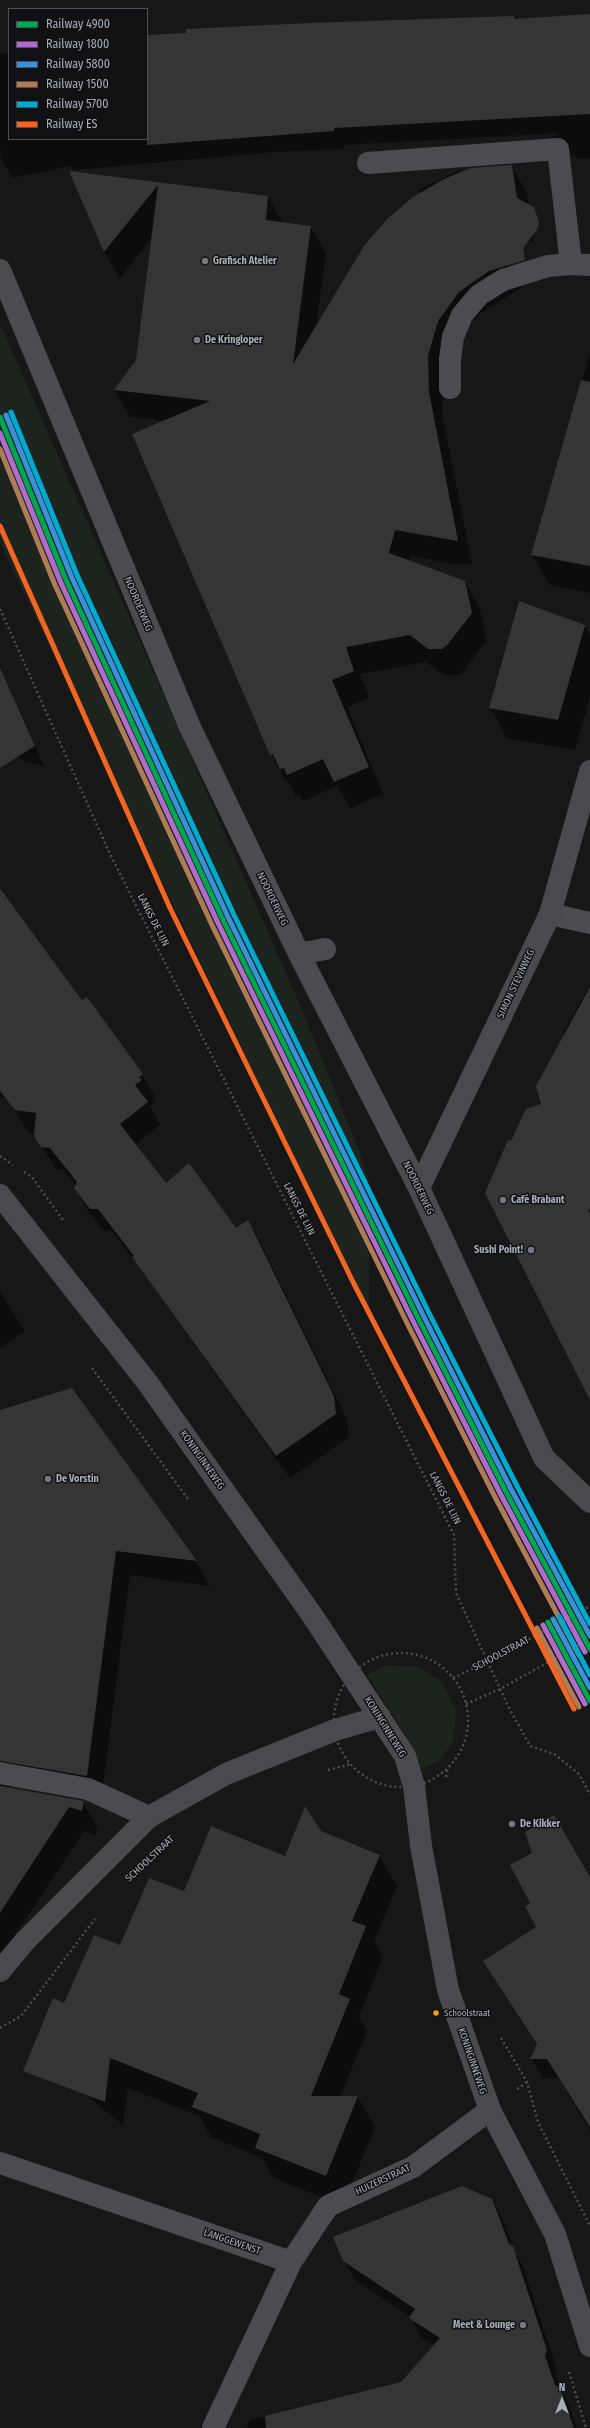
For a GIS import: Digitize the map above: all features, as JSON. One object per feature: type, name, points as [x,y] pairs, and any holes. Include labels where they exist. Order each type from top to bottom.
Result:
[{"type":"street","points":[[368,163],[558,149],[580,265],[548,266],[503,280],[479,295],[462,315],[453,337],[450,359],[450,388]]},
{"type":"street","name":"NOORDERWEG","points":[[0,270],[189,725],[299,954],[419,1188],[544,1458],[590,1502]]},
{"type":"street","name":"SIMON STEVINWEG","points":[[419,1188],[550,914],[590,771]]},
{"type":"street","points":[[550,914],[590,923]]},
{"type":"street","points":[[299,954],[325,949]]},
{"type":"street","name":"KONINGINNEWEG","points":[[0,1195],[147,1382],[312,1615],[405,1756],[414,1786],[423,1861],[448,1990],[490,2110],[555,2234],[590,2346]]},
{"type":"street","points":[[0,1971],[25,1940],[148,1817],[226,1774],[335,1730],[380,1717]]},
{"type":"street","points":[[0,1772],[88,1789],[148,1817]]},
{"type":"street","name":"HUIZERSTRAAT","points":[[291,2262],[328,2206],[413,2167],[490,2110]]},
{"type":"street","name":"LANGGEWENST","points":[[0,2162],[291,2262]]},
{"type":"street","points":[[213,2428],[291,2262]]},
{"type":"path","name":"LANGS DE LIJN","points":[[0,609],[109,852],[454,1534],[456,1593],[500,1689],[530,1746],[554,1754],[579,1774],[590,1795]]},
{"type":"path","points":[[89,1363],[192,1504]]},
{"type":"path","name":"SCHOOLSTRAAT","points":[[453,1678],[488,1662],[590,1606]]},
{"type":"path","points":[[466,1704],[500,1689],[590,1639]]},
{"type":"path","points":[[335,1690],[340,1694]]},
{"type":"path","points":[[320,1771],[351,1764]]},
{"type":"path","points":[[446,1781],[448,1767]]},
{"type":"path","points":[[0,2028],[21,2016],[96,1917]]},
{"type":"path","points":[[499,2034],[527,2082],[538,2122],[590,2226]]},
{"type":"shaded area","points":[[0,324],[297,998],[360,1152],[369,1182],[369,1314],[0,543]]},
{"type":"shaded area","points":[[386,1665],[418,1667],[442,1682],[456,1710],[454,1740],[440,1760],[418,1771],[405,1734],[367,1675]]},
{"type":"building","points":[[590,14],[590,114],[334,128],[334,131],[147,145],[148,35],[186,33],[186,29],[309,23],[514,16],[514,19]]},
{"type":"building","points":[[512,165],[517,198],[534,207],[539,222],[537,230],[523,248],[525,260],[489,271],[459,292],[438,321],[428,356],[429,392],[458,541],[395,530],[389,553],[465,581],[472,613],[448,644],[442,649],[428,649],[410,635],[346,647],[354,671],[332,680],[369,767],[334,782],[323,759],[287,775],[284,768],[280,769],[273,754],[270,755],[132,434],[210,401],[114,390],[136,360],[158,185],[104,252],[69,171],[268,196],[266,220],[311,226],[293,364],[364,246],[387,219],[413,197],[444,179],[471,168]]},
{"type":"building","points":[[581,380],[590,382],[590,566],[531,555]]},
{"type":"building","points":[[519,601],[585,625],[558,720],[489,708]]},
{"type":"building","points":[[0,668],[35,746],[0,768]]},
{"type":"building","points":[[0,888],[72,987],[82,1000],[87,997],[143,1074],[139,1077],[142,1080],[135,1085],[148,1102],[120,1124],[166,1183],[189,1163],[236,1228],[248,1220],[334,1396],[336,1414],[276,1456],[132,1257],[134,1256],[98,1209],[90,1209],[74,1188],[77,1182],[50,1148],[41,1147],[34,1136],[36,1113],[15,1110],[0,1091]]},
{"type":"building","points":[[590,987],[590,1209],[588,1210],[590,1213],[590,1400],[485,1193],[508,1140],[511,1141],[526,1109],[541,1104],[536,1086]]},
{"type":"building","points":[[72,1388],[197,1561],[116,1551],[87,1776],[0,1761],[0,1410]]},
{"type":"building","points":[[0,1786],[84,1801],[82,1811],[69,1807],[0,1913]]},
{"type":"building","points":[[305,1806],[321,1831],[380,1855],[352,1921],[366,1926],[339,1994],[350,1999],[311,2096],[358,2096],[326,2176],[255,2148],[260,2134],[192,2107],[198,2093],[110,2058],[105,2102],[23,2071],[53,1998],[64,2003],[94,1935],[120,1945],[149,1878],[184,1891],[211,1826],[285,1856]]},
{"type":"building","points":[[554,1815],[590,1877],[590,2127],[547,2059],[530,2059],[537,2044],[483,1961],[536,1927],[525,1906],[530,1903],[510,1865],[532,1853],[525,1832]]},
{"type":"building","points":[[462,2186],[492,2199],[509,2244],[513,2246],[547,2350],[545,2356],[555,2385],[560,2388],[574,2428],[266,2428],[265,2416],[401,2382],[440,2338],[409,2318],[415,2309],[343,2261],[333,2237]]},
{"type":"rail line","name":"5700","points":[[11,412],[77,575],[234,915],[430,1315],[517,1486],[590,1624]]},
{"type":"rail line","name":"5800","points":[[6,415],[72,578],[228,917],[424,1317],[511,1489],[590,1636]]},
{"type":"rail line","name":"4900","points":[[0,417],[66,580],[223,920],[419,1320],[506,1492],[590,1649]]},
{"type":"rail line","name":"1800","points":[[0,433],[61,583],[218,923],[414,1323],[501,1495],[585,1652]]},
{"type":"rail line","name":"1500","points":[[0,449],[55,585],[212,925],[408,1325],[495,1497],[579,1655]]},
{"type":"rail line","name":"ES","points":[[0,526],[170,908],[354,1284],[574,1709]]},
{"type":"rail line","name":"5700","points":[[559,1616],[590,1675]]},
{"type":"rail line","name":"5800","points":[[553,1619],[590,1688]]},
{"type":"rail line","name":"4900","points":[[548,1622],[590,1701]]},
{"type":"rail line","name":"1800","points":[[543,1625],[585,1704]]},
{"type":"rail line","name":"1500","points":[[537,1628],[579,1707]]},
{"type":"place","name":"Grafisch Atelier","points":[[205,261]]},
{"type":"place","name":"De Kringloper","points":[[197,340]]},
{"type":"place","name":"Café Brabant","points":[[503,1200]]},
{"type":"place","name":"Sushi Point!","points":[[531,1250]]},
{"type":"place","name":"De Vorstin","points":[[48,1479]]},
{"type":"place","name":"De Kikker","points":[[512,1824]]},
{"type":"place","name":"Schoolstraat","points":[[436,2013]]},
{"type":"place","name":"Meet & Lounge","points":[[523,2325]]}]
